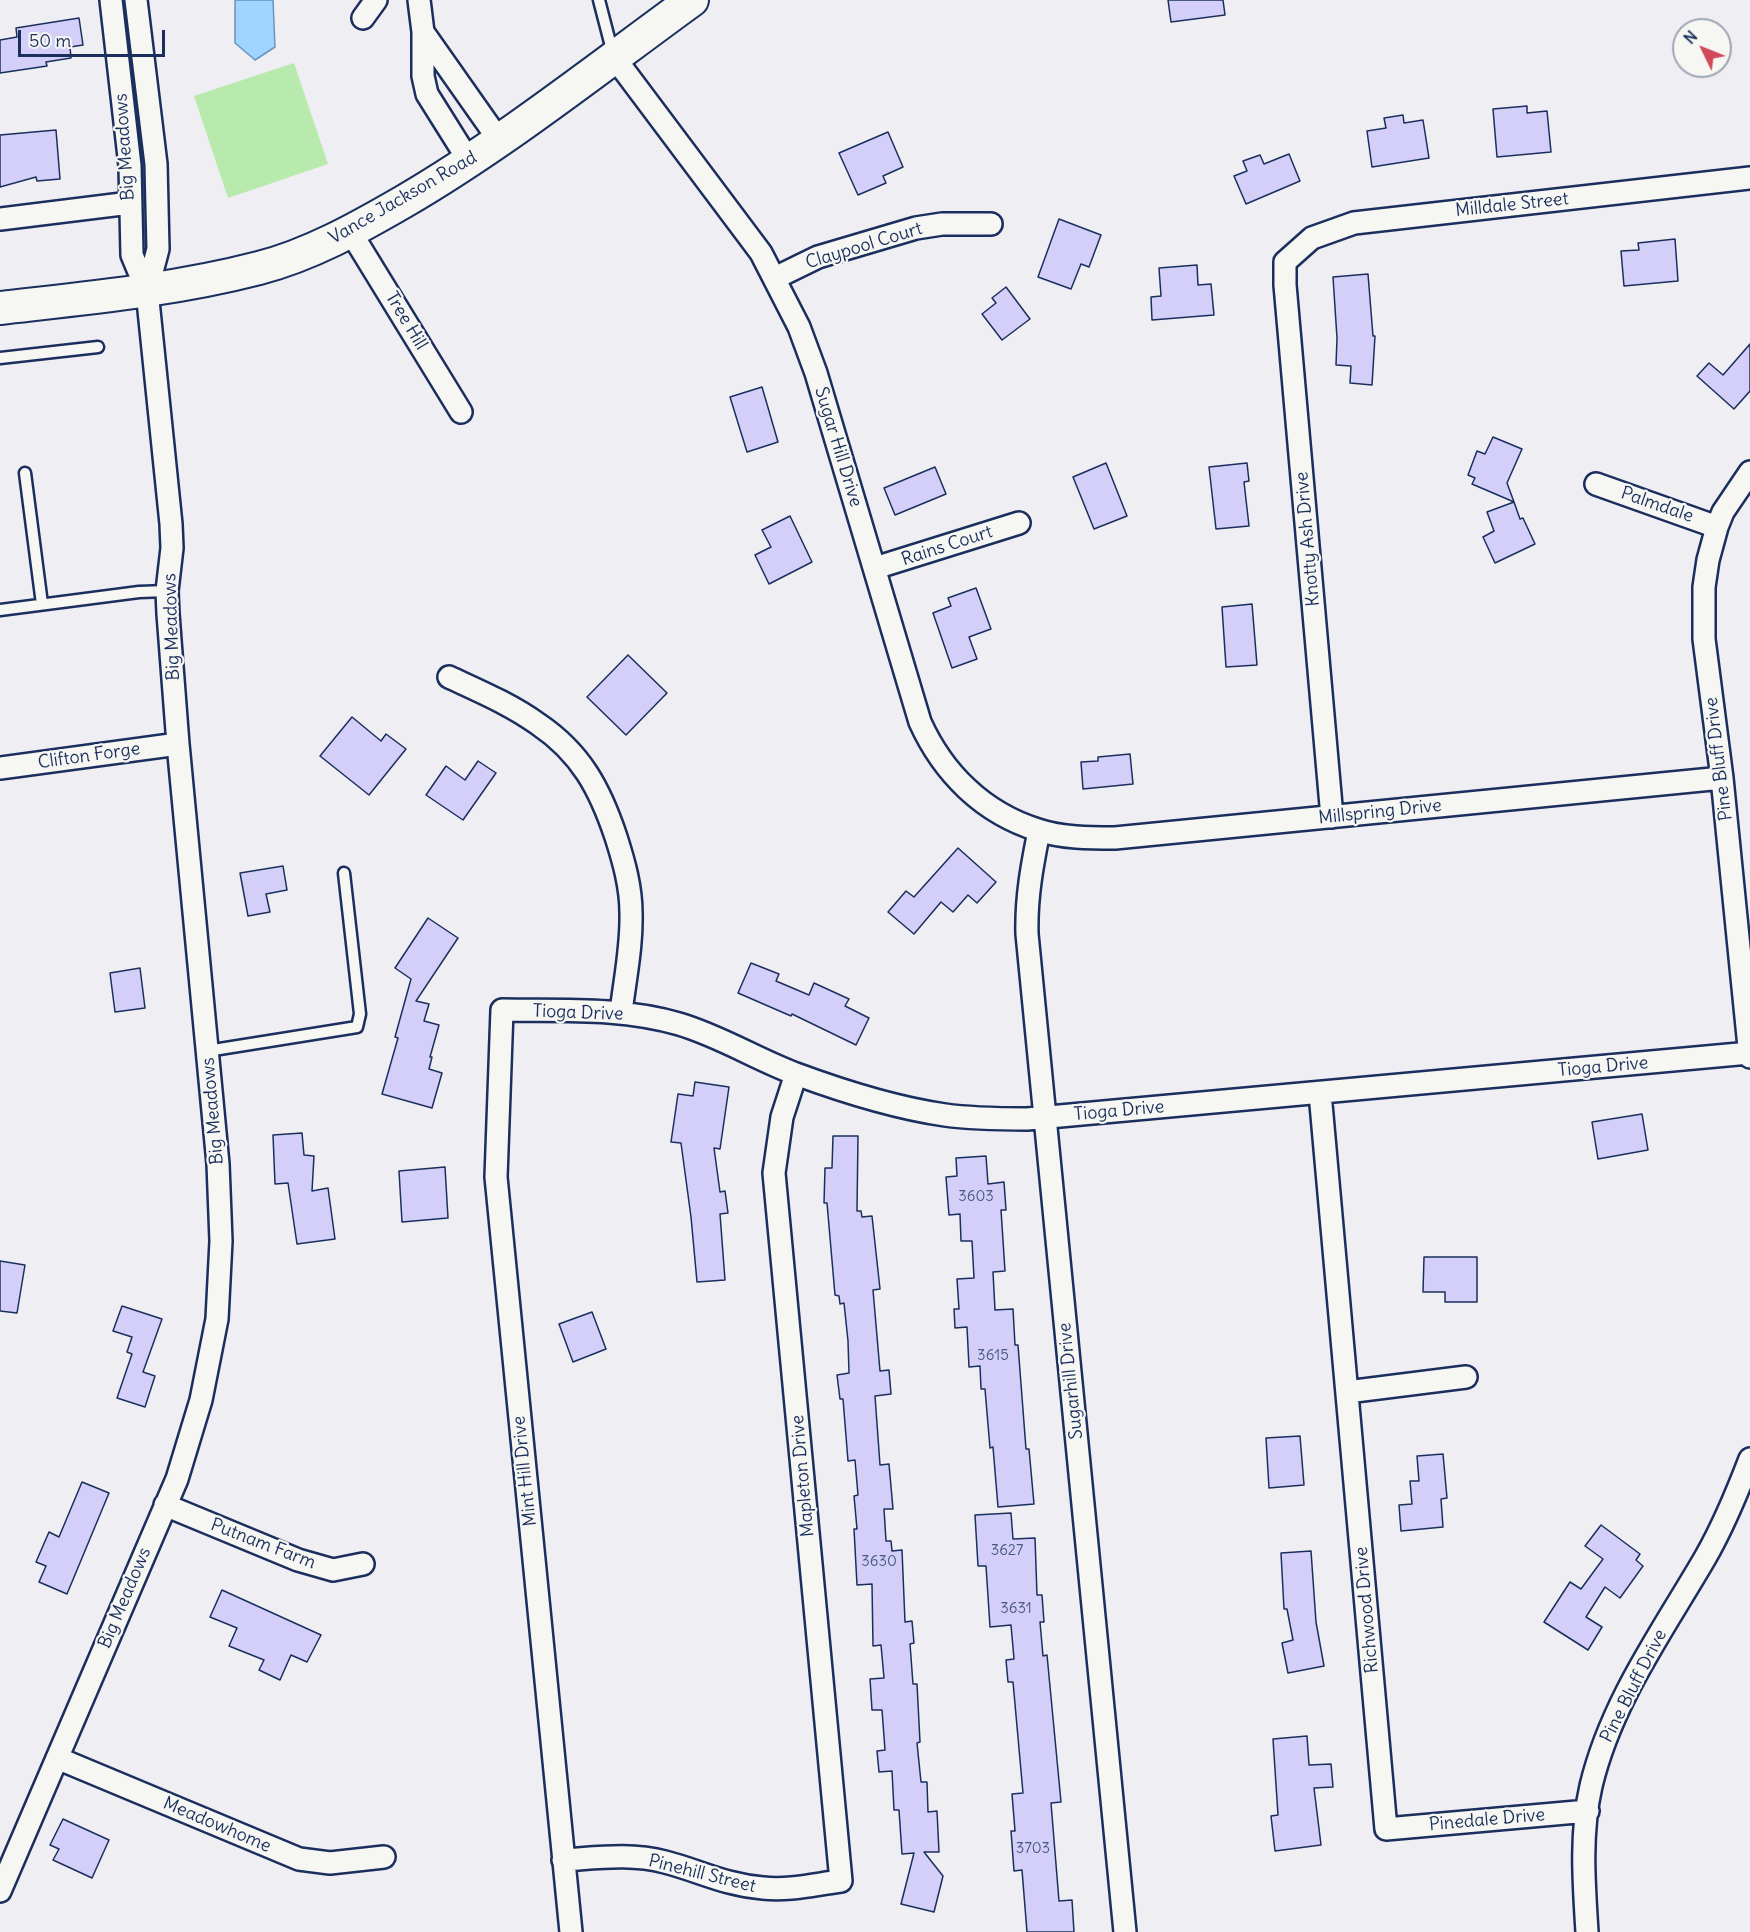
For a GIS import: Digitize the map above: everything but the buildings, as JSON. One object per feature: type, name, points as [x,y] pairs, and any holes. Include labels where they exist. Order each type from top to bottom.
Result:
[{"type":"main road","name":"Vance Jackson Road","points":[[0,308],[147,291],[260,268],[298,255],[350,231],[469,161],[692,0]]},
{"type":"street","name":"Big Meadows","points":[[0,1891],[177,1479],[201,1400],[217,1319],[222,1241],[218,1164],[178,744],[167,591],[172,548],[171,524],[147,291],[132,255],[130,166],[111,0]]},
{"type":"street","name":"Big Meadows","points":[[136,0],[156,164],[158,249],[147,291]]},
{"type":"street","points":[[363,18],[376,0]]},
{"type":"street","points":[[419,0],[423,32],[422,58],[427,94],[469,161]]},
{"type":"street","points":[[423,32],[499,140]]},
{"type":"street","name":"Sugar Hill Drive","points":[[614,57],[743,227],[775,278],[799,327],[816,373],[920,722],[938,756],[950,772],[980,800],[1014,821],[1039,831]]},
{"type":"street","points":[[427,94],[453,75]]},
{"type":"street","name":"Milldale Street","points":[[1285,262],[1312,238],[1354,223],[1750,178]]},
{"type":"street","points":[[0,219],[130,203]]},
{"type":"street","name":"Claypool Court","points":[[775,278],[818,256],[916,228],[942,224],[991,224]]},
{"type":"street","name":"Tree Hill","points":[[350,231],[461,412]]},
{"type":"street","name":"Knotty Ash Drive","points":[[1285,262],[1285,285],[1332,817]]},
{"type":"street","name":"Pine Bluff Drive","points":[[1750,472],[1723,512],[1708,560],[1704,587],[1704,639],[1722,778],[1750,1054]]},
{"type":"street","name":"Palmdale","points":[[1596,484],[1717,527]]},
{"type":"street","name":"Rains Court","points":[[875,568],[1019,523]]},
{"type":"street","points":[[449,677],[497,699],[539,724],[561,742],[595,785],[624,860],[629,886],[631,938],[621,1012]]},
{"type":"street","name":"Clifton Forge","points":[[0,768],[178,744]]},
{"type":"street","name":"Millspring Drive","points":[[1039,831],[1085,838],[1115,838],[1722,778]]},
{"type":"street","name":"Sugarhill Drive","points":[[1039,831],[1030,876],[1026,915],[1125,1932]]},
{"type":"street","name":"Tioga Drive","points":[[502,1010],[621,1012],[678,1024],[709,1035],[796,1074],[877,1100],[942,1114],[976,1118],[1045,1118],[1750,1054]]},
{"type":"street","name":"Mint Hill Drive","points":[[502,1010],[496,1177],[571,1932]]},
{"type":"street","name":"Mapleton Drive","points":[[796,1074],[782,1117],[774,1173],[841,1881]]},
{"type":"street","name":"Richwood Drive","points":[[1320,1094],[1386,1829]]},
{"type":"street","points":[[1347,1392],[1466,1377]]},
{"type":"street","name":"Pine Bluff Drive","points":[[1587,1932],[1583,1858],[1595,1771],[1614,1718],[1641,1664],[1706,1557],[1750,1459]]},
{"type":"street","name":"Putnam Farm","points":[[165,1506],[298,1560],[333,1570],[363,1564]]},
{"type":"street","name":"Meadowhome","points":[[57,1758],[299,1859],[330,1863],[384,1857]]},
{"type":"street","name":"Pinedale Drive","points":[[1386,1829],[1588,1811]]},
{"type":"street","name":"Pinehill Street","points":[[563,1860],[623,1856],[664,1862],[723,1882],[763,1888],[784,1888],[841,1881]]},
{"type":"lane","points":[[599,0],[614,57]]},
{"type":"lane","points":[[0,358],[98,347]]},
{"type":"lane","points":[[24,473],[42,604]]},
{"type":"lane","points":[[0,610],[139,592],[167,591]]},
{"type":"lane","points":[[207,1051],[357,1027],[360,1014],[344,873]]},
{"type":"green space","points":[[294,63],[328,164],[228,198],[194,96]]},
{"type":"water","points":[[235,0],[273,0],[275,47],[255,60],[235,43]]}]
